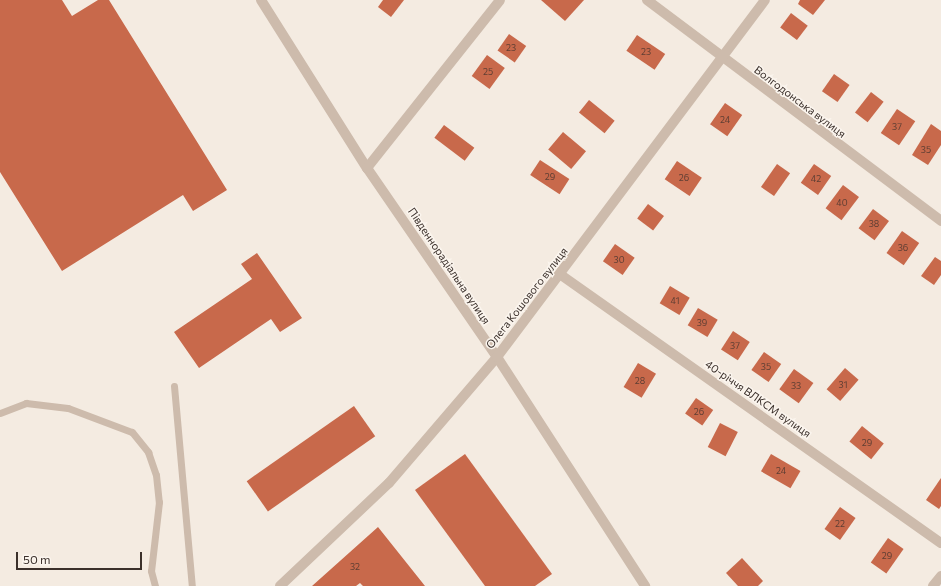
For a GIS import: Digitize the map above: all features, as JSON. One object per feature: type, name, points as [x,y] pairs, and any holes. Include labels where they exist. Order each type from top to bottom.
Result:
[{"type":"street","name":"Південнорадіальна вулиця","points":[[261,0],[367,168],[497,357],[645,586]]},
{"type":"street","points":[[367,168],[500,0]]},
{"type":"street","name":"Волгодонська вулиця","points":[[647,0],[721,58],[941,221]]},
{"type":"street","name":"Олега Кошового вулиця","points":[[280,586],[388,483],[497,357],[561,275],[765,0]]},
{"type":"street","name":"40-річчя ВЛКСМ вулиця","points":[[561,275],[941,543]]},
{"type":"street","points":[[933,586],[941,576]]},
{"type":"lane","points":[[174,386],[192,586]]},
{"type":"lane","points":[[0,413],[26,403],[68,408],[132,432],[148,452],[156,475],[159,502],[151,571],[155,586]]},
{"type":"building","points":[[0,0],[62,0],[72,16],[98,0],[109,0],[227,190],[193,211],[183,195],[62,271],[0,172]]},
{"type":"building","points":[[383,0],[404,0],[391,17],[378,7]]},
{"type":"building","points":[[541,0],[584,0],[565,21]]},
{"type":"building","points":[[800,0],[825,0],[813,15],[798,4]]},
{"type":"building","points":[[791,13],[808,26],[797,40],[780,27]]},
{"type":"building","points":[[509,34],[526,46],[515,62],[498,50]]},
{"type":"building","points":[[637,35],[665,54],[655,70],[626,51]]},
{"type":"building","points":[[487,55],[505,68],[490,89],[472,76]]},
{"type":"building","points":[[834,74],[850,85],[838,102],[822,91]]},
{"type":"building","points":[[871,92],[884,102],[868,122],[855,112]]},
{"type":"building","points":[[589,100],[615,121],[605,133],[579,112]]},
{"type":"building","points":[[725,103],[742,115],[727,136],[710,124]]},
{"type":"building","points":[[897,109],[915,121],[899,145],[881,133]]},
{"type":"building","points":[[931,124],[941,131],[941,145],[928,165],[912,155]]},
{"type":"building","points":[[444,125],[474,148],[465,161],[434,138]]},
{"type":"building","points":[[563,132],[586,151],[571,169],[548,150]]},
{"type":"building","points":[[540,160],[569,179],[560,194],[530,175]]},
{"type":"building","points":[[677,161],[702,178],[690,196],[665,179]]},
{"type":"building","points":[[777,164],[790,173],[774,196],[761,187]]},
{"type":"building","points":[[814,164],[831,176],[818,195],[801,183]]},
{"type":"building","points":[[843,185],[859,197],[842,220],[826,208]]},
{"type":"building","points":[[648,204],[664,216],[653,230],[637,218]]},
{"type":"building","points":[[873,209],[889,221],[875,240],[859,228]]},
{"type":"building","points":[[902,231],[919,243],[904,265],[887,253]]},
{"type":"building","points":[[615,244],[635,258],[623,275],[603,261]]},
{"type":"building","points":[[257,253],[302,318],[280,332],[271,319],[199,368],[174,332],[252,279],[241,264]]},
{"type":"building","points":[[935,257],[941,261],[941,275],[934,285],[921,276]]},
{"type":"building","points":[[670,286],[690,298],[679,315],[660,303]]},
{"type":"building","points":[[698,308],[718,320],[707,337],[688,325]]},
{"type":"building","points":[[733,331],[750,342],[738,360],[721,349]]},
{"type":"building","points":[[764,352],[781,364],[769,382],[751,370]]},
{"type":"building","points":[[638,363],[656,374],[642,398],[624,387]]},
{"type":"building","points":[[845,368],[859,380],[840,401],[827,389]]},
{"type":"building","points":[[794,369],[813,383],[799,403],[779,389]]},
{"type":"building","points":[[696,398],[713,410],[702,426],[685,414]]},
{"type":"building","points":[[354,406],[375,436],[268,511],[247,481]]},
{"type":"building","points":[[720,423],[738,432],[726,456],[708,447]]},
{"type":"building","points":[[862,426],[884,444],[871,459],[849,442]]},
{"type":"building","points":[[465,454],[552,574],[535,586],[485,586],[415,490]]},
{"type":"building","points":[[771,454],[800,471],[790,488],[761,471]]},
{"type":"building","points":[[941,478],[941,506],[939,509],[926,500]]},
{"type":"building","points":[[840,507],[856,518],[840,540],[825,529]]},
{"type":"building","points":[[378,527],[425,586],[363,586],[360,583],[356,586],[312,586]]},
{"type":"building","points":[[888,538],[904,549],[886,573],[871,563]]},
{"type":"building","points":[[742,558],[763,581],[758,586],[738,586],[726,573]]}]
